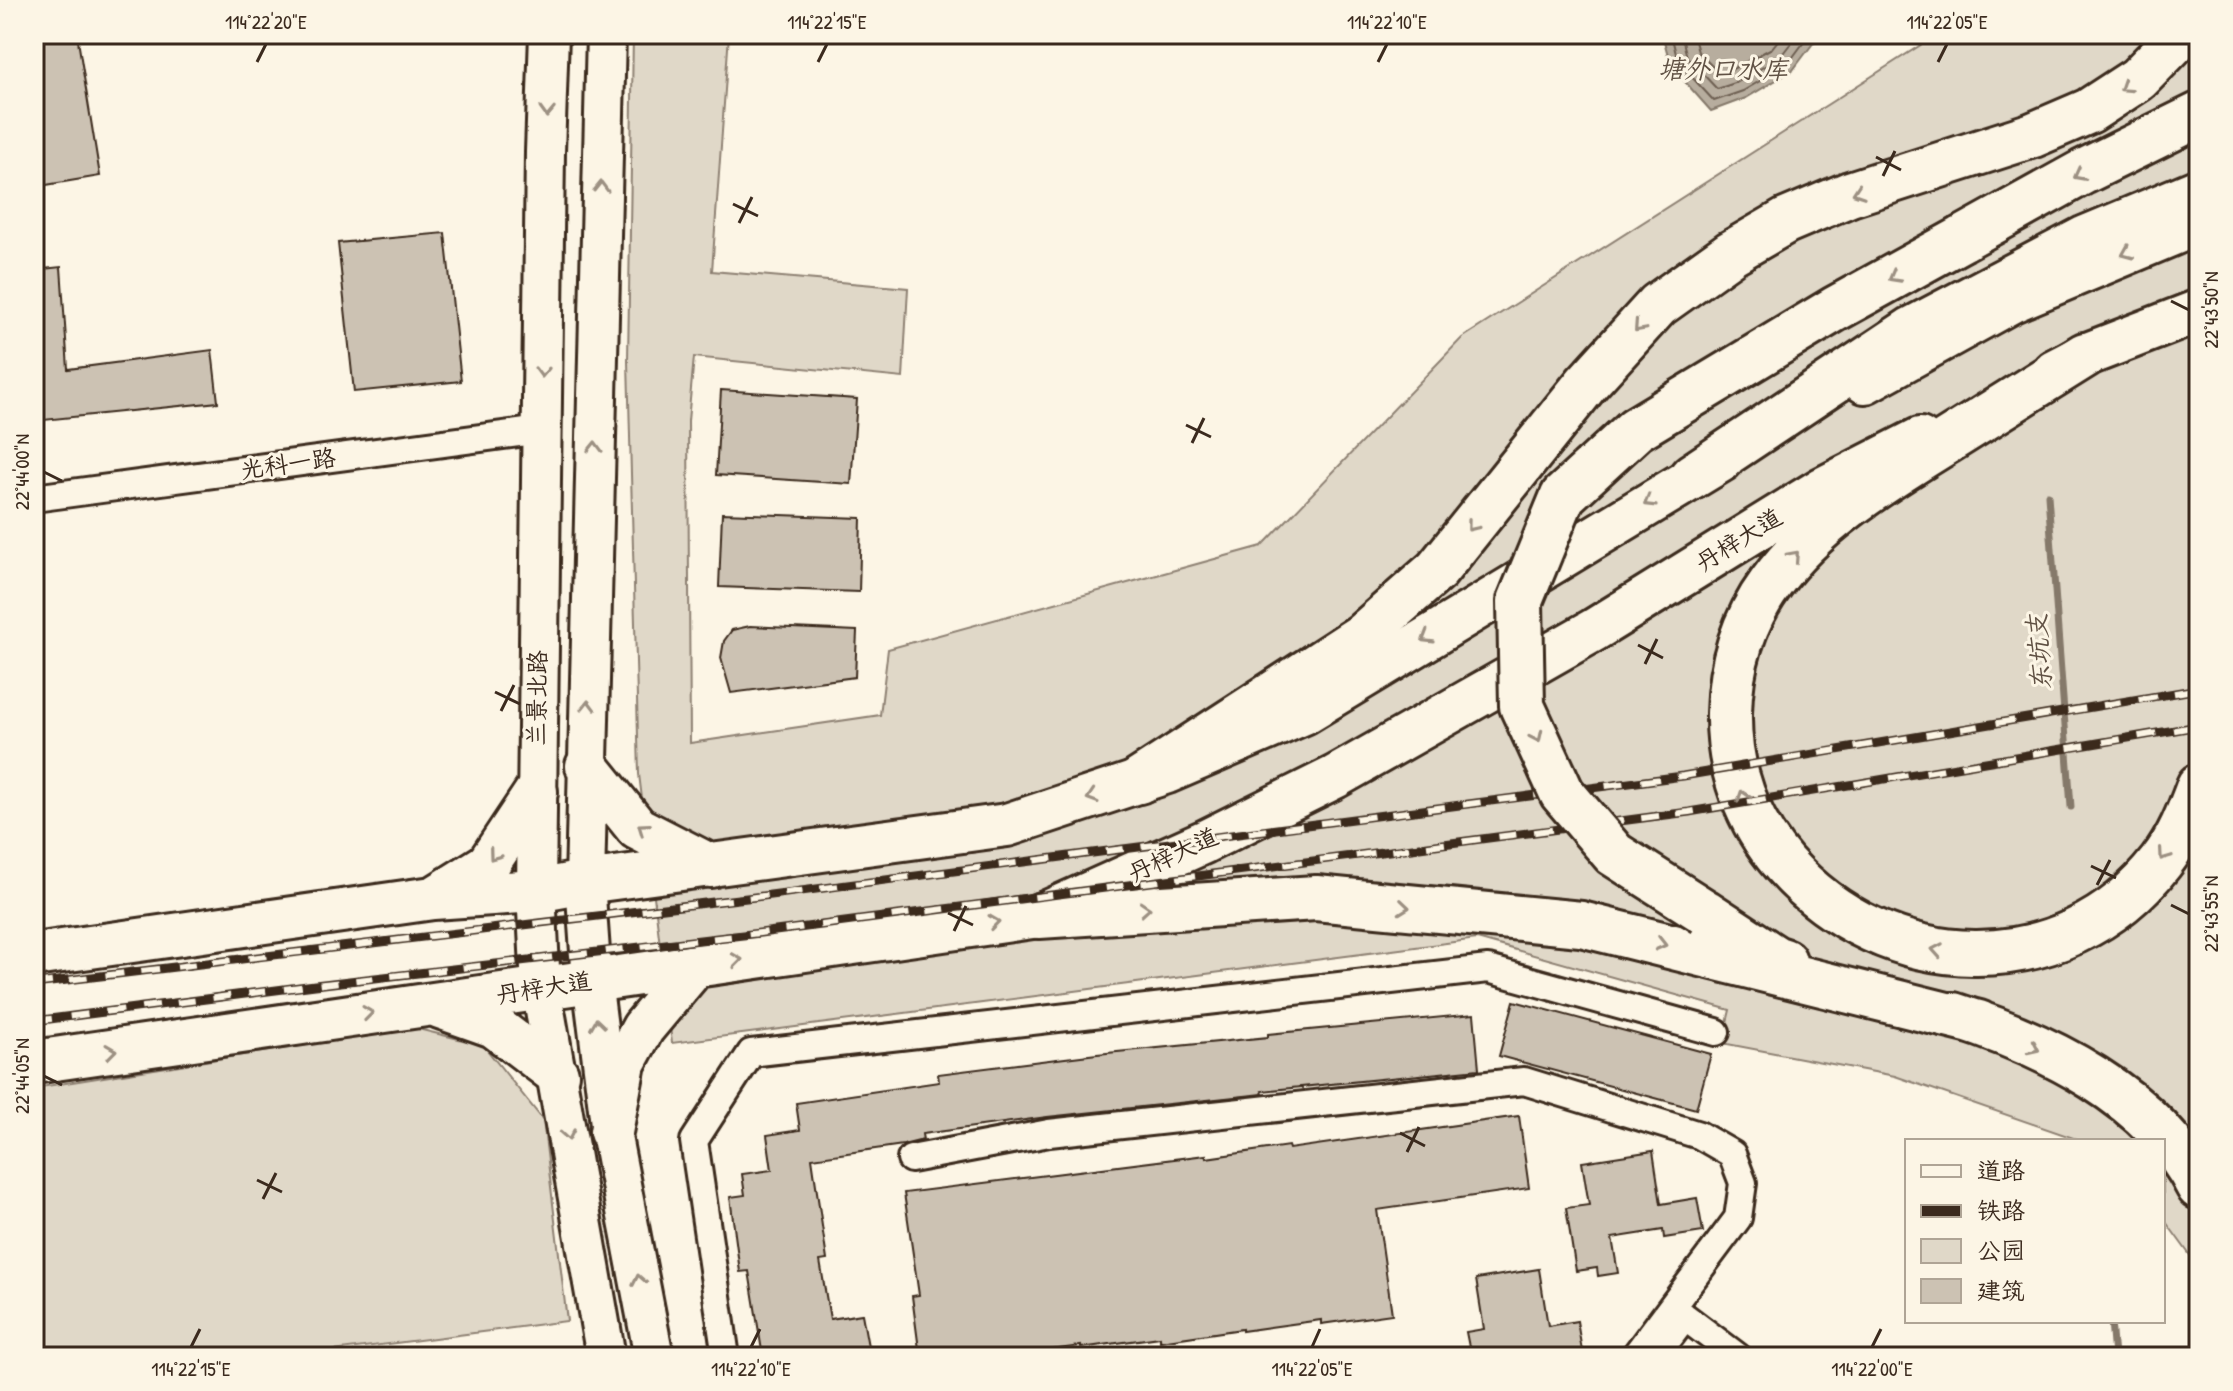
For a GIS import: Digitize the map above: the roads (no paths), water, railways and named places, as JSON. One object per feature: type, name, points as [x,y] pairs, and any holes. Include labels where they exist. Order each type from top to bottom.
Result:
[{"type":"highway","points":[[1139,781],[1362,636],[1437,570],[1587,383],[1658,305],[1731,253],[1786,221],[1850,194],[2033,135],[2089,111],[2138,79],[2182,34]]},
{"type":"highway","points":[[2199,115],[2083,172],[1835,309],[1636,429],[1563,496],[1520,601],[1522,706],[1562,793],[1614,854],[1775,958],[1979,1023],[2083,1071],[2128,1101],[2166,1135],[2199,1187]]},
{"type":"highway","points":[[1692,476],[1911,330],[2086,238],[2199,191]]},
{"type":"highway","points":[[2085,355],[1884,481],[1800,548],[1781,570],[1752,611],[1729,685],[1728,729],[1734,771],[1748,811],[1773,851],[1800,882],[1829,906],[1861,926],[1900,942],[1940,951],[1984,954],[2025,949],[2064,936],[2098,919],[2134,891],[2161,862],[2178,835],[2199,786]]},
{"type":"highway","points":[[1039,916],[1316,898],[1581,924],[1979,1023]]},
{"type":"main road","name":"兰景北路","points":[[549,34],[536,891],[541,988],[606,1357]]},
{"type":"main road","points":[[606,34],[585,882],[592,980],[614,1150],[654,1357]]},
{"type":"main road","points":[[34,955],[433,898],[536,891],[1007,825],[1167,772],[1304,713],[1692,476],[2012,301],[2199,223]]},
{"type":"main road","name":"丹梓大道","points":[[34,1062],[1039,916],[1204,842],[1335,777],[1594,630],[1822,489],[2085,355],[2199,311]]},
{"type":"main road","points":[[587,766],[637,828],[711,866]]},
{"type":"main road","points":[[433,898],[488,864],[536,792]]},
{"type":"main road","points":[[614,1150],[624,1063],[643,1028],[694,967]]},
{"type":"main road","points":[[432,1004],[494,1026],[557,1074]]},
{"type":"main road","points":[[575,1175],[614,1150]]},
{"type":"street","name":"光科一路","points":[[34,498],[541,430]]},
{"type":"street","points":[[726,1357],[694,1141],[751,1053],[1488,969],[1716,1032]]},
{"type":"street","points":[[911,1159],[1049,1133],[1524,1081],[1699,1135],[1732,1154],[1743,1183],[1738,1218],[1634,1357]]},
{"type":"street","points":[[1654,1357],[1685,1317],[1738,1357]]},
{"type":"water","name":"塘外口水库","points":[[1662,34],[1820,34],[1793,70],[1746,98],[1711,111],[1671,66]]},
{"type":"waterway","name":"东坑支","points":[[2048,495],[2071,807]]},
{"type":"waterway","name":"东坑支","points":[[2111,1323],[2114,1357]]},
{"type":"railway","points":[[34,984],[755,897],[1683,776],[2199,689]]},
{"type":"railway","points":[[34,1021],[760,933],[1689,812],[2199,726]]}]
